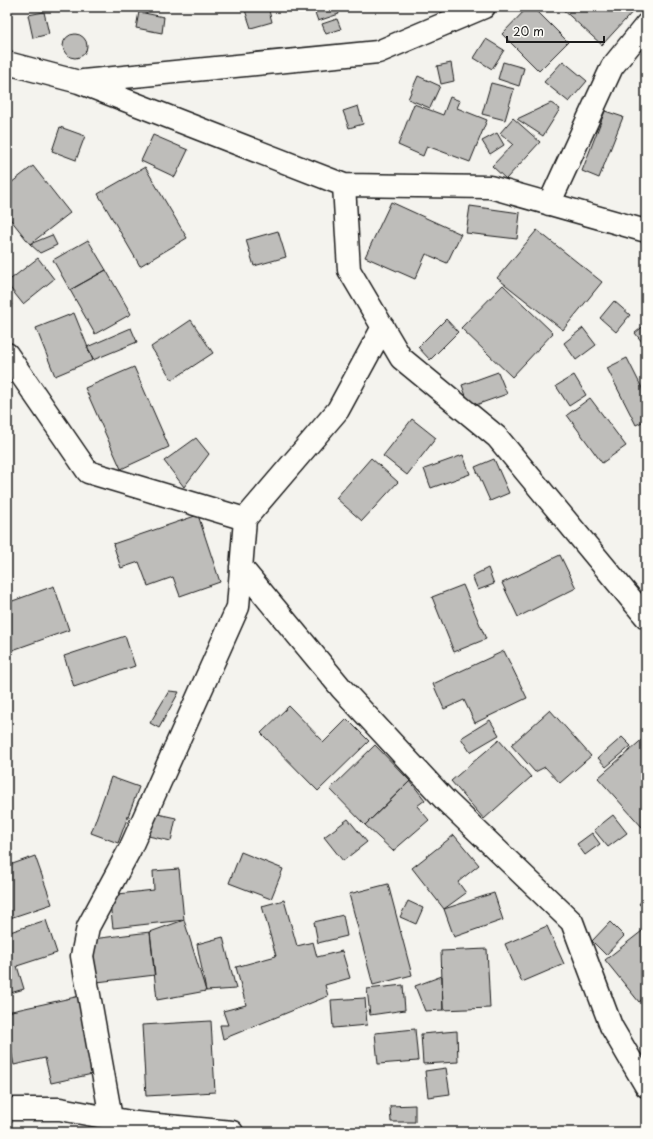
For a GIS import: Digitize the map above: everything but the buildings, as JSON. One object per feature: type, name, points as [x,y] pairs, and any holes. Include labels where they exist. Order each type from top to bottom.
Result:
[{"type":"street","points":[[80,82],[378,52],[484,7]]},
{"type":"street","points":[[549,204],[612,67],[646,25]]},
{"type":"street","points":[[7,63],[80,82],[344,185],[490,188],[646,232]]},
{"type":"street","points":[[344,185],[349,270],[401,358],[497,437],[646,617]]},
{"type":"street","points":[[111,1118],[82,956],[88,927],[130,849],[238,607],[246,519],[338,410],[383,327]]},
{"type":"street","points":[[7,354],[88,472],[246,519]]},
{"type":"street","points":[[241,567],[342,689],[445,800],[572,922],[611,1026],[646,1086]]},
{"type":"street","points":[[7,1109],[60,1109],[111,1118],[134,1128],[232,1132]]}]
